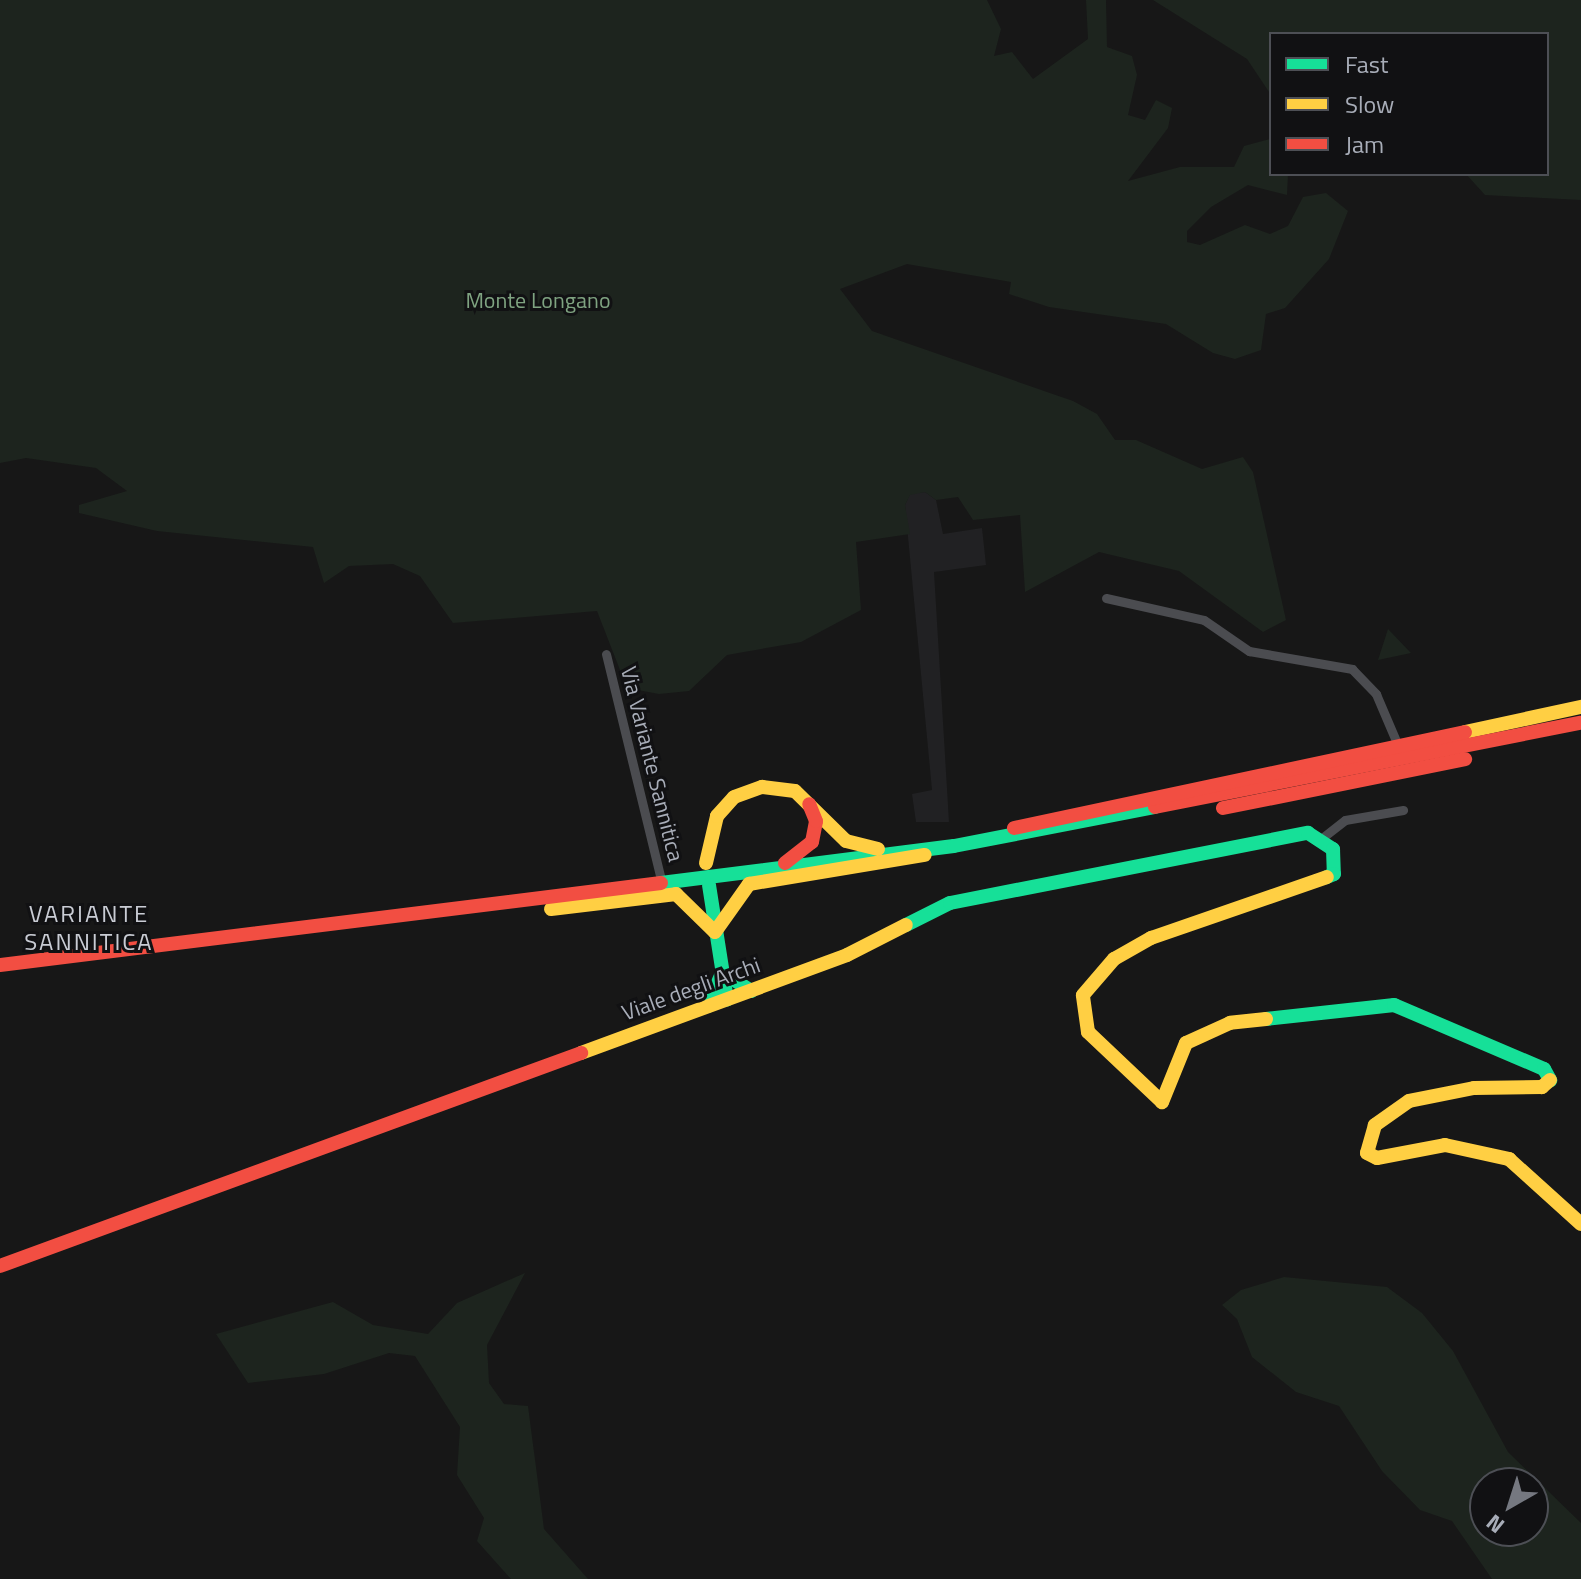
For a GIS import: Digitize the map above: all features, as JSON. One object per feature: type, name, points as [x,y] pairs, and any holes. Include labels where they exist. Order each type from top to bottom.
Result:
[{"type":"main road","points":[[925,848],[1581,707]]},
{"type":"main road","points":[[0,965],[487,909],[1080,827],[1581,723]]},
{"type":"main road","points":[[706,863],[712,824],[734,797],[771,786],[804,796],[846,841],[894,852]]},
{"type":"main road","points":[[782,866],[812,842],[816,821],[804,796]]},
{"type":"main road","name":"Viale degli Archi","points":[[0,1266],[751,991],[978,895],[1283,834],[1322,838]]},
{"type":"main road","points":[[1322,838],[1337,858],[1330,878],[1151,938],[1114,959],[1083,995],[1088,1032],[1162,1102],[1186,1043],[1230,1023],[1394,1005],[1418,1011],[1544,1069],[1551,1079],[1542,1087],[1474,1088],[1409,1101],[1375,1125],[1367,1153],[1377,1158],[1445,1145],[1509,1159],[1581,1224]]},
{"type":"main road","points":[[715,932],[749,884],[875,868],[954,846]]},
{"type":"main road","points":[[709,885],[727,1000]]},
{"type":"main road","points":[[487,909],[676,894],[715,932]]},
{"type":"main road","points":[[722,971],[751,991]]},
{"type":"main road","points":[[708,1006],[722,971]]},
{"type":"street","points":[[1106,598],[1204,620],[1249,651],[1352,669],[1376,694],[1399,748]]},
{"type":"street","name":"Via Variante Sannitica","points":[[606,654],[662,883]]},
{"type":"street","points":[[1322,838],[1345,820],[1403,810]]},
{"type":"shaded area","points":[[925,492],[936,500],[943,534],[982,528],[986,565],[934,572],[949,822],[916,822],[912,794],[932,790],[905,505],[910,494]]},
{"type":"green space","name":"Monte Longano","points":[[0,0],[987,0],[1001,29],[994,56],[1012,52],[1033,79],[1088,39],[1086,0],[1106,0],[1107,47],[1132,56],[1137,75],[1128,115],[1145,120],[1156,100],[1172,108],[1168,128],[1128,181],[1180,167],[1234,167],[1244,146],[1269,139],[1269,176],[1288,176],[1287,195],[1248,185],[1211,207],[1187,231],[1187,242],[1200,245],[1245,225],[1270,234],[1288,226],[1303,197],[1326,193],[1348,211],[1329,259],[1285,308],[1266,314],[1261,350],[1235,359],[1213,353],[1166,324],[1049,307],[1009,294],[1011,282],[907,264],[840,289],[872,331],[1073,401],[1097,414],[1115,440],[1136,440],[1202,469],[1243,457],[1253,472],[1286,620],[1263,632],[1179,571],[1099,552],[1025,592],[1020,515],[973,520],[958,497],[936,500],[925,492],[910,495],[905,505],[910,534],[856,542],[861,610],[801,642],[727,655],[689,691],[659,694],[627,688],[597,611],[453,623],[420,576],[393,564],[349,566],[324,583],[313,547],[157,531],[79,513],[79,505],[127,491],[96,468],[26,458],[0,463]]},
{"type":"green space","points":[[1153,0],[1581,0],[1581,200],[1485,195],[1468,176],[1549,176],[1549,32],[1269,32],[1269,92],[1247,59]]},
{"type":"green space","points":[[1388,629],[1411,653],[1378,660]]},
{"type":"green space","points":[[525,1273],[487,1345],[489,1383],[504,1404],[528,1406],[544,1529],[588,1579],[511,1579],[477,1541],[484,1518],[457,1475],[460,1427],[415,1356],[389,1353],[324,1374],[248,1383],[216,1334],[333,1302],[373,1325],[428,1334],[457,1303]]},
{"type":"green space","points":[[1284,1277],[1387,1287],[1422,1313],[1453,1351],[1508,1452],[1523,1467],[1469,1467],[1469,1546],[1452,1521],[1420,1510],[1382,1471],[1339,1406],[1296,1392],[1252,1357],[1237,1319],[1222,1305],[1241,1290]]},
{"type":"green space","points":[[1549,1492],[1581,1523],[1581,1579],[1492,1579],[1470,1547],[1549,1547]]},
{"type":"traffic: fast","points":[[661,883],[954,846],[1155,807]]},
{"type":"traffic: fast","points":[[906,925],[950,903],[1308,833],[1333,849],[1334,874],[1327,877]]},
{"type":"traffic: fast","points":[[709,885],[727,1000]]},
{"type":"traffic: fast","points":[[722,972],[751,991]]},
{"type":"traffic: fast","points":[[708,1006],[721,976]]},
{"type":"traffic: fast","points":[[1266,1019],[1394,1005],[1544,1069],[1550,1080]]},
{"type":"traffic: slow","points":[[1465,732],[1581,707]]},
{"type":"traffic: slow","points":[[706,863],[717,816],[734,797],[762,787],[795,791],[846,841],[878,849]]},
{"type":"traffic: slow","points":[[715,932],[749,884],[925,855]]},
{"type":"traffic: slow","points":[[1266,1019],[1230,1023],[1186,1043],[1162,1102],[1088,1032],[1083,995],[1114,959],[1151,938],[1327,877]]},
{"type":"traffic: slow","points":[[551,909],[676,894],[715,932]]},
{"type":"traffic: slow","points":[[581,1053],[847,955],[906,925]]},
{"type":"traffic: slow","points":[[1550,1080],[1542,1087],[1474,1088],[1409,1101],[1375,1125],[1367,1153],[1377,1158],[1445,1145],[1509,1159],[1581,1224]]},
{"type":"traffic: jam","points":[[1155,807],[1581,723]]},
{"type":"traffic: jam","points":[[1014,828],[1465,732]]},
{"type":"traffic: jam","points":[[1223,808],[1465,759]]},
{"type":"traffic: jam","points":[[785,863],[812,842],[816,821],[809,804]]},
{"type":"traffic: jam","points":[[0,965],[661,883]]},
{"type":"traffic: jam","points":[[0,1266],[581,1053]]},
{"type":"district","name":"VARIANTE SANNITICA","points":[[89,928]]}]
